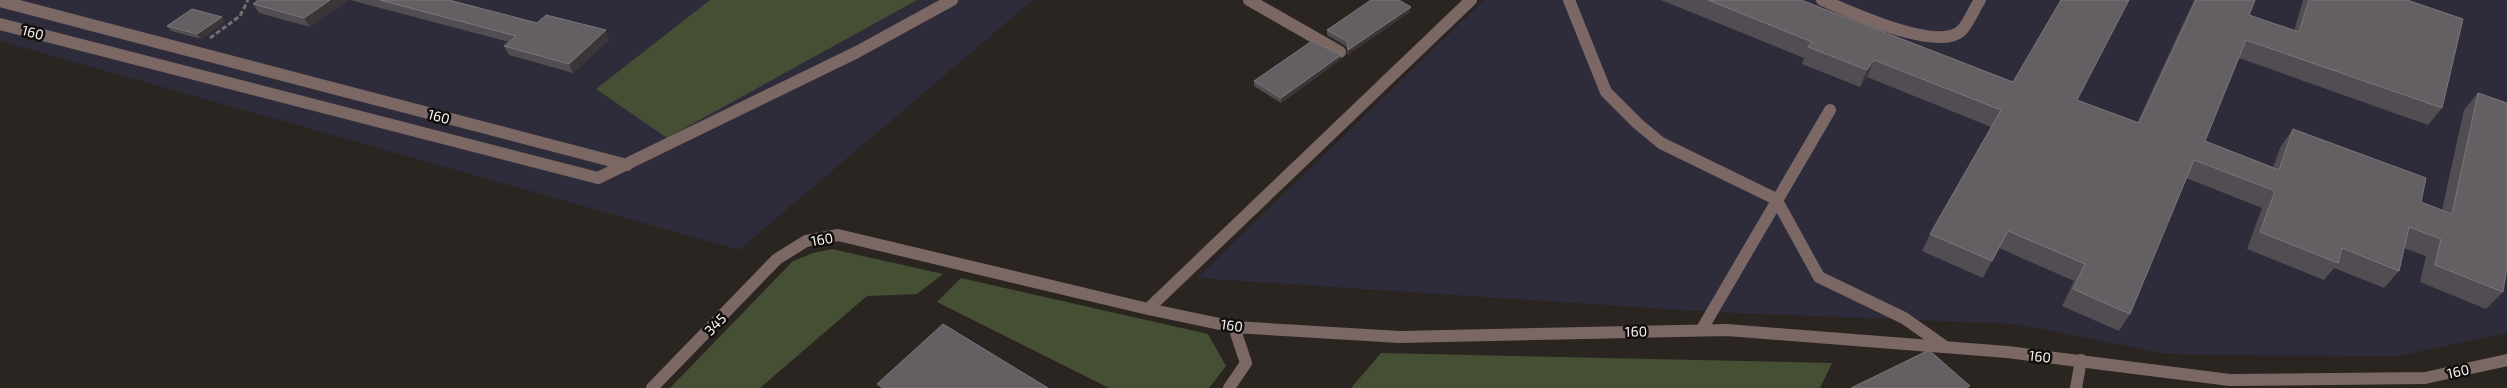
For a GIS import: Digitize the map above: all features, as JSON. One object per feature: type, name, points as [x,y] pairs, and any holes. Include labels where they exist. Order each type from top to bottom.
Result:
[{"type":"street","points":[[628,166],[857,52],[952,0]]},
{"type":"street","points":[[1249,0],[1340,52]]},
{"type":"street","points":[[1148,309],[1471,0]]},
{"type":"street","points":[[1569,0],[1606,92],[1637,123],[1661,143],[1776,199],[1819,277],[1904,318],[1944,346]]},
{"type":"street","points":[[1822,0],[1901,31],[1944,38],[1961,31],[1980,0]]},
{"type":"street","name":"160","points":[[0,1],[628,166]]},
{"type":"street","name":"160","points":[[0,24],[598,178],[628,166]]},
{"type":"street","points":[[1702,329],[1776,199],[1830,110]]},
{"type":"street","name":"160","points":[[777,259],[806,241],[838,235],[1148,309],[1234,327],[1400,337],[1702,329],[1944,346],[2081,360],[2230,380],[2425,378],[2507,360]]},
{"type":"street","name":"345","points":[[652,388],[777,259]]},
{"type":"street","points":[[1229,388],[1246,363],[1234,327]]},
{"type":"street","points":[[2076,388],[2081,360]]},
{"type":"path","points":[[192,52],[240,16],[248,0]]},
{"type":"shaded area","points":[[0,0],[1033,0],[739,250],[0,41]]},
{"type":"shaded area","points":[[1484,0],[2507,0],[2507,333],[2398,356],[2208,355],[2162,353],[2017,324],[1712,312],[1197,278]]},
{"type":"green space","points":[[710,0],[917,0],[667,138],[596,89]]},
{"type":"green space","points":[[832,249],[943,274],[917,294],[867,296],[760,388],[670,388],[793,261],[813,253]]},
{"type":"green space","points":[[961,278],[1208,334],[1226,366],[1209,388],[1109,388],[937,302]]},
{"type":"green space","points":[[1381,353],[1832,363],[1820,388],[1351,388]]},
{"type":"building","points":[[258,0],[330,0],[304,18],[253,4]]},
{"type":"building","points":[[380,0],[449,0],[537,23],[546,15],[606,30],[569,64],[504,46],[516,36]]},
{"type":"building","points":[[1371,0],[1399,0],[1411,7],[1348,50],[1348,43],[1345,40],[1327,30]]},
{"type":"building","points":[[1708,0],[1801,0],[2013,82],[2061,0],[2129,0],[2077,100],[2139,123],[2196,0],[2255,0],[2249,15],[2299,32],[2309,0],[2407,0],[2463,19],[2442,108],[2246,40],[2205,141],[2279,170],[2293,129],[2426,178],[2421,202],[2452,214],[2478,93],[2507,103],[2507,267],[2503,292],[2435,265],[2441,239],[2409,227],[2399,271],[2342,248],[2338,263],[2260,232],[2275,191],[2194,160],[2130,314],[2073,289],[2085,264],[2008,231],[1992,261],[1930,234],[2001,110],[1874,60],[1867,70],[1808,47],[1812,42]]},
{"type":"building","points":[[192,9],[222,17],[197,34],[167,26]]},
{"type":"building","points":[[1312,41],[1341,55],[1281,98],[1254,81]]},
{"type":"building","points":[[943,324],[1048,388],[883,388],[877,384]]},
{"type":"building","points":[[1929,350],[1970,386],[1965,388],[1851,388]]}]
